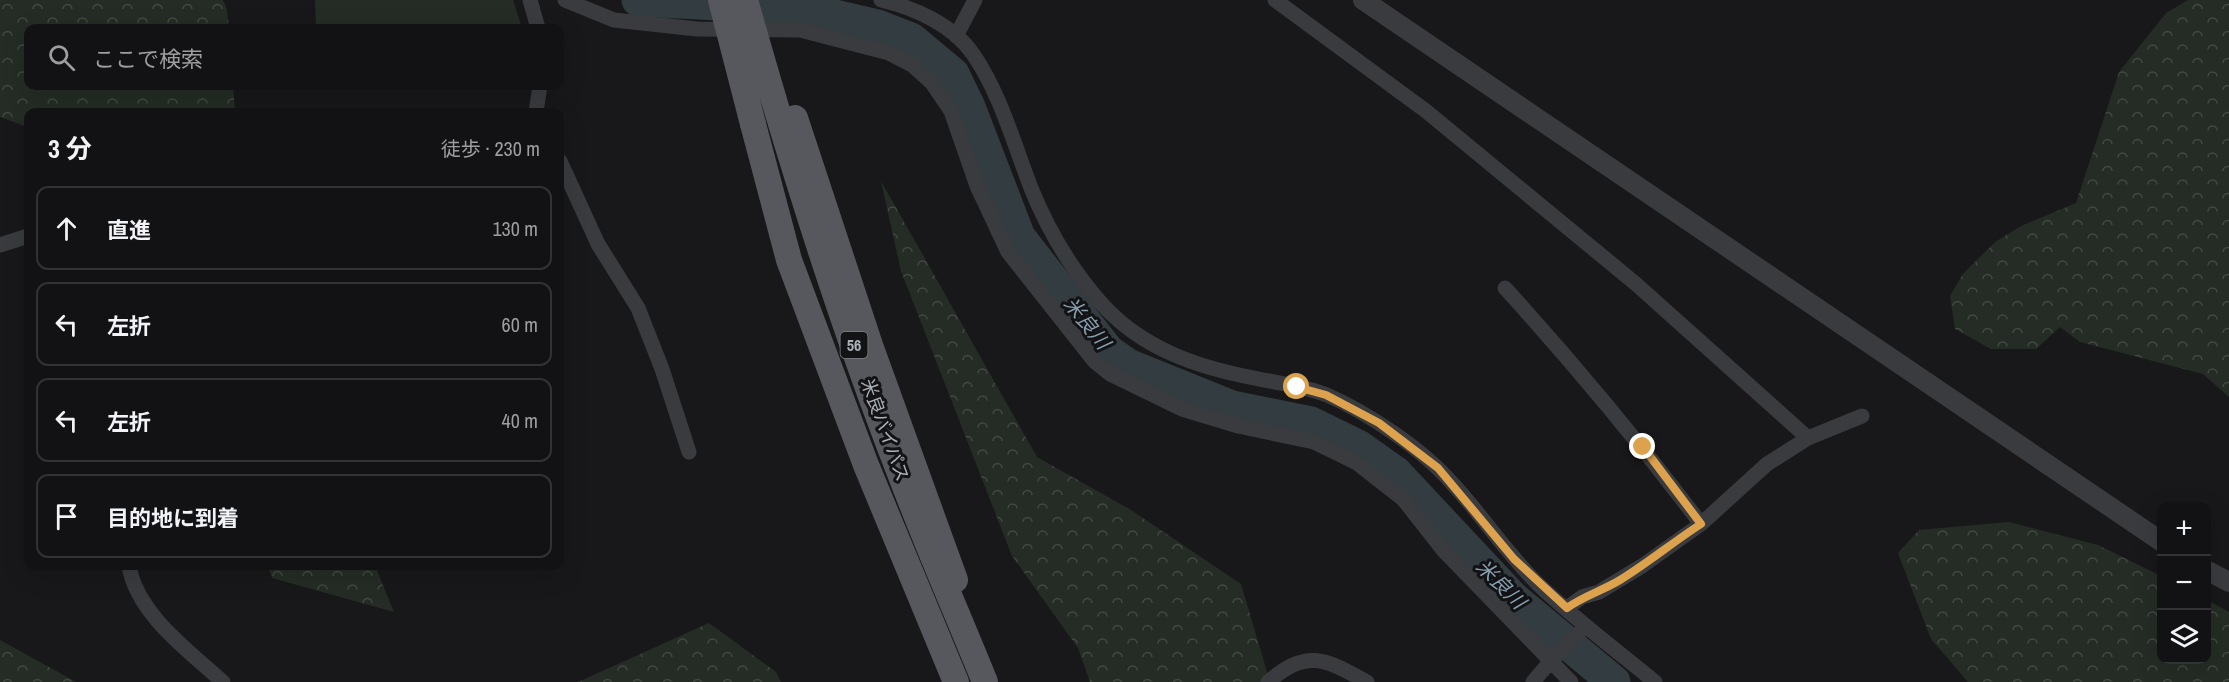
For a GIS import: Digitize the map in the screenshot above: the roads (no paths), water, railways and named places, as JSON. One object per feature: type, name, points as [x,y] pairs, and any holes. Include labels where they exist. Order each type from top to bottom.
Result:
[{"type":"main road","points":[[721,0],[789,260],[866,465],[956,682]]},
{"type":"main road","name":"米良バイパス","points":[[734,0],[761,97],[838,337],[891,485],[970,682]]},
{"type":"main road","name":"米良バイパス","points":[[745,0],[779,122],[832,283],[900,475],[985,682]]},
{"type":"main road","points":[[758,0],[833,237],[910,460],[994,682]]},
{"type":"street","points":[[530,0],[537,24]]},
{"type":"street","points":[[565,0],[614,20],[697,29],[800,30],[889,53],[912,65],[932,83],[948,105],[977,186],[1008,252],[1095,362],[1110,374],[1182,409],[1238,426],[1289,434],[1314,442],[1357,463],[1403,499],[1444,551],[1554,658],[1571,682]]},
{"type":"street","points":[[881,0],[924,6],[973,53],[1020,155],[1044,218],[1060,248],[1083,281],[1123,326],[1152,346],[1191,362],[1231,374],[1326,395],[1379,423],[1438,468],[1514,559],[1567,608],[1582,629],[1655,682]]},
{"type":"street","points":[[956,36],[975,0]]},
{"type":"street","points":[[1275,0],[1453,134],[1636,284],[1809,438]]},
{"type":"street","points":[[1363,0],[2157,539]]},
{"type":"street","points":[[537,108],[539,90]]},
{"type":"street","points":[[564,170],[598,244],[638,308],[662,369],[689,452]]},
{"type":"street","points":[[0,245],[24,237]]},
{"type":"street","points":[[1505,288],[1574,364],[1643,447],[1701,524]]},
{"type":"street","points":[[1567,608],[1582,597],[1599,591],[1634,571],[1701,524],[1767,464],[1809,438],[1862,416]]},
{"type":"street","points":[[130,570],[132,582],[147,606],[174,637],[223,682]]},
{"type":"street","points":[[2211,573],[2229,582]]},
{"type":"street","points":[[1533,682],[1582,629]]},
{"type":"street","points":[[1268,682],[1287,666],[1320,660],[1336,664],[1367,682]]},
{"type":"waterway","name":"米良川","points":[[638,0],[800,8],[878,26],[911,39],[953,74],[969,107],[1019,237],[1108,351],[1128,365],[1232,407],[1311,423],[1358,446],[1396,473],[1513,598],[1614,682]]}]
